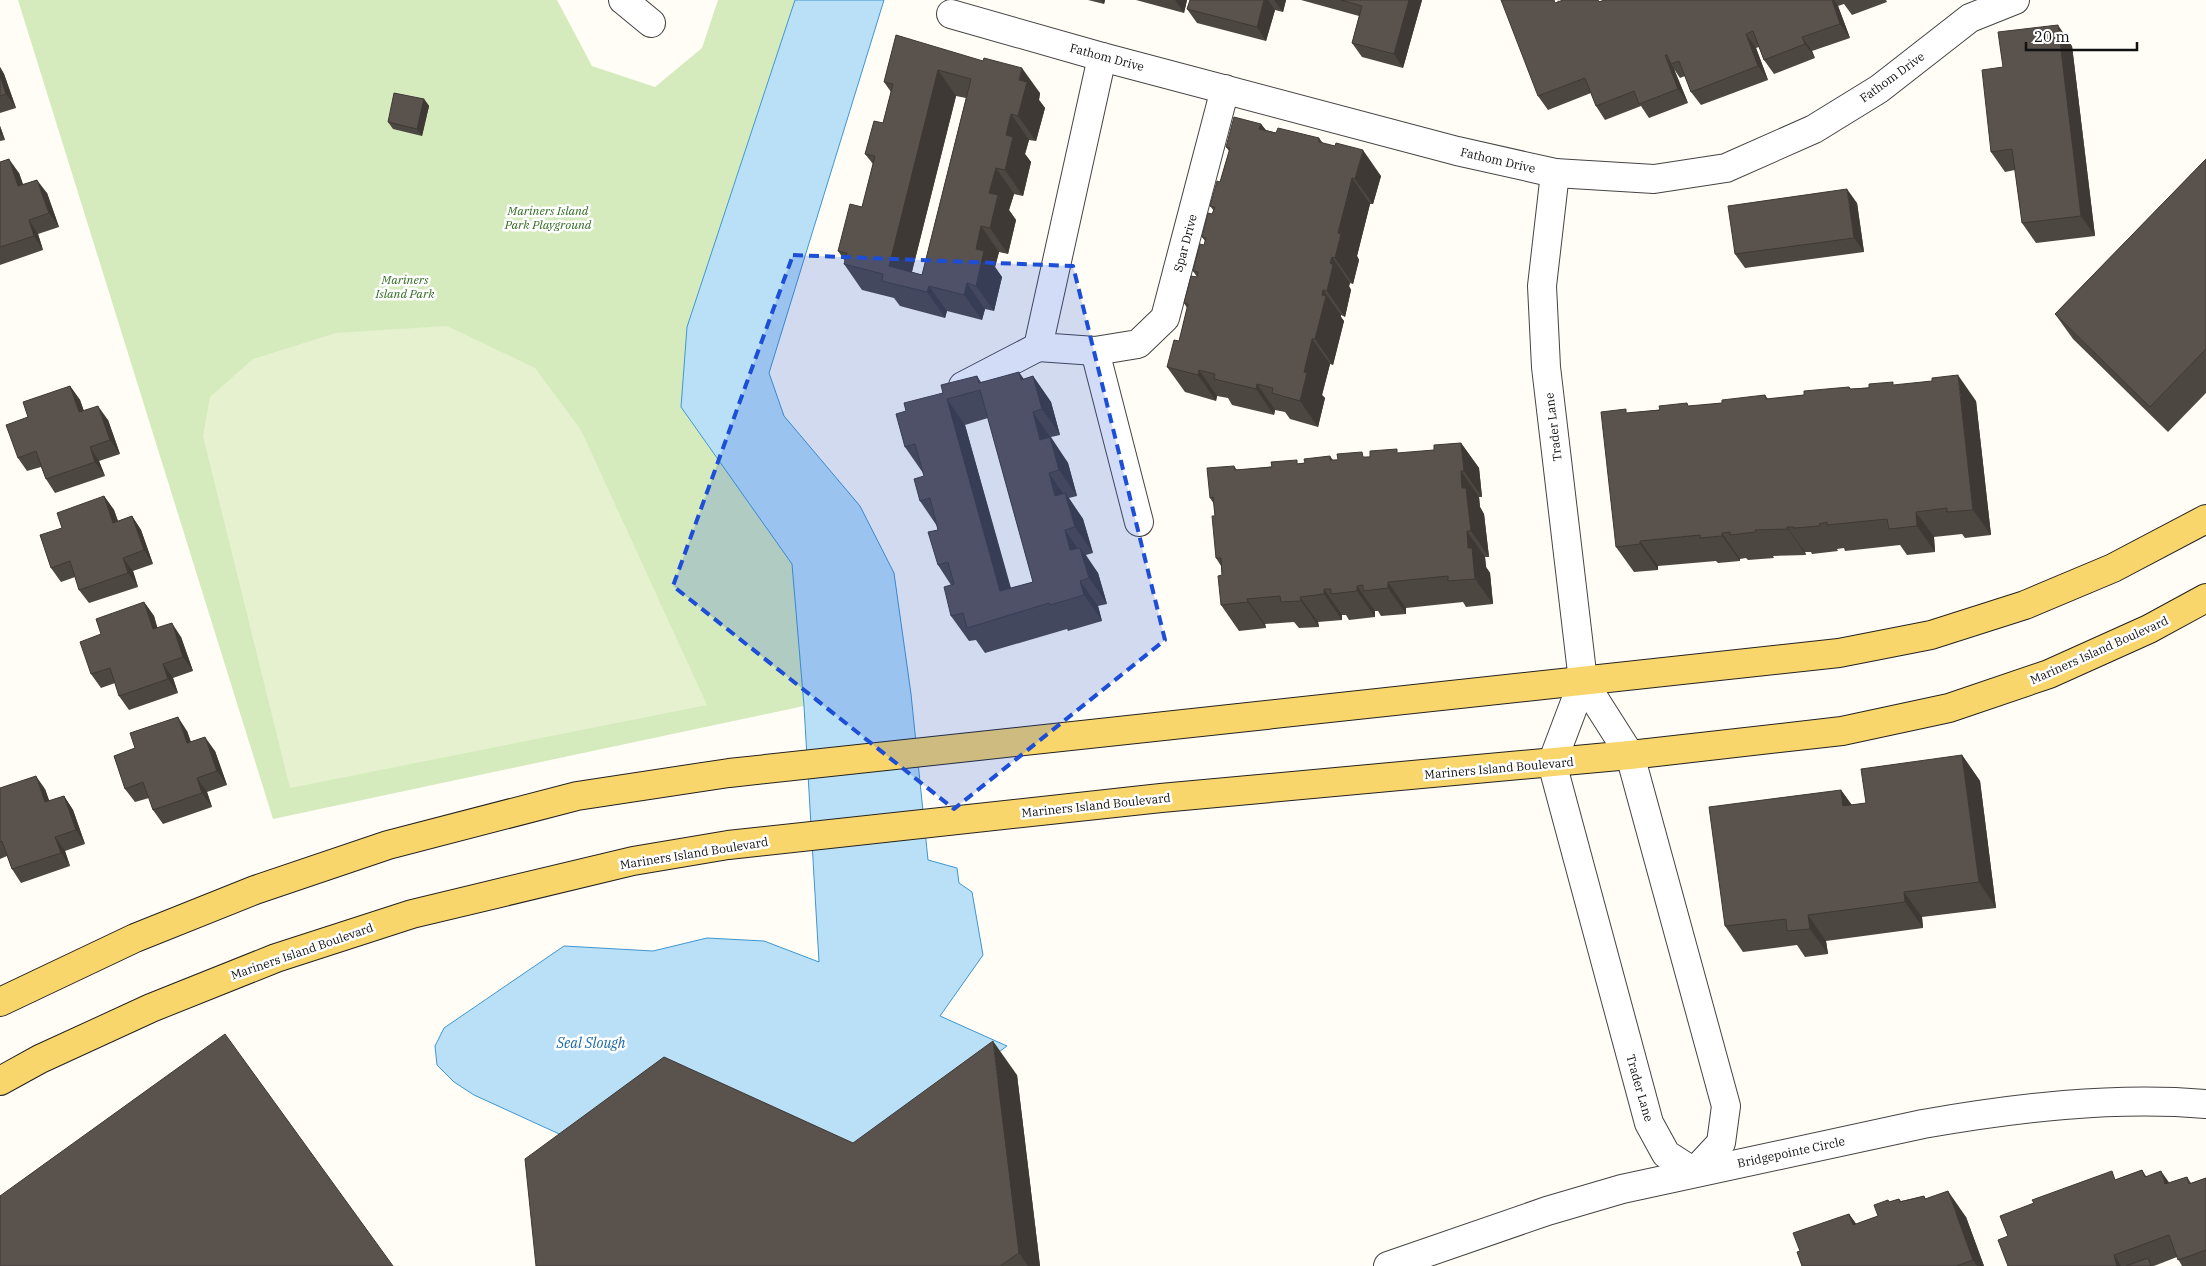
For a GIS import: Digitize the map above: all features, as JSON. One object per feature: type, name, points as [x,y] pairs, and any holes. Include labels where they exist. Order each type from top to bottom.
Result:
[{"type":"main road","points":[[0,1002],[135,938],[255,890],[388,845],[577,796],[728,773],[1839,653],[1931,635],[2025,605],[2113,568],[2206,519]]},
{"type":"main road","name":"Mariners Island Boulevard","points":[[0,1080],[40,1059],[151,1008],[276,958],[412,914],[634,861],[728,845],[1161,798],[1552,763],[1842,731],[1949,708],[2049,674],[2150,629],[2206,598]]},
{"type":"street","points":[[623,0],[651,24]]},
{"type":"street","name":"Fathom Drive","points":[[951,14],[1102,57],[1457,151],[1555,173],[1654,179],[1726,168],[1814,129],[1879,89],[1970,18],[2015,0]]},
{"type":"street","points":[[963,386],[1038,347],[1102,57]]},
{"type":"street","name":"Spar Drive","points":[[1038,347],[1095,351],[1138,344],[1165,318],[1225,90]]},
{"type":"street","name":"Trader Lane","points":[[1555,173],[1542,286],[1545,358],[1583,681],[1630,755],[1726,1106],[1721,1143],[1694,1172],[1666,1154],[1649,1123],[1552,763],[1583,681]]},
{"type":"street","points":[[1095,351],[1139,522]]},
{"type":"street","name":"Bridgepointe Circle","points":[[1388,1266],[1547,1211],[1622,1189],[1694,1172],[1961,1117],[2079,1105],[2159,1102],[2206,1104]]},
{"type":"highlighted area","points":[[793,255],[1073,266],[1165,640],[954,809],[673,586]]},
{"type":"green space","name":"Mariners Island Park","points":[[18,0],[557,0],[592,66],[655,87],[702,48],[718,0],[795,0],[687,327],[681,407],[792,564],[804,706],[273,819]]},
{"type":"green space","points":[[447,326],[535,368],[581,430],[707,705],[290,788],[203,436],[210,397],[253,359],[336,333]]},
{"type":"water","name":"Seal Slough","points":[[795,0],[884,0],[769,373],[784,416],[860,506],[894,573],[911,694],[928,860],[957,868],[959,883],[972,892],[983,955],[940,1016],[1007,1046],[850,1161],[603,1154],[474,1095],[454,1082],[437,1065],[435,1046],[444,1028],[564,946],[653,951],[707,938],[764,941],[819,962],[804,706],[792,564],[681,407],[687,327]]},
{"type":"building","points":[[1190,0],[1264,0],[1257,27],[1187,9]]},
{"type":"building","points":[[1341,0],[1409,0],[1394,54],[1352,43],[1362,6]]},
{"type":"building","points":[[1501,0],[1554,0],[1555,3],[1563,0],[1598,0],[1599,2],[1604,0],[1832,0],[1840,24],[1802,37],[1805,44],[1764,60],[1753,31],[1746,34],[1758,66],[1691,92],[1679,61],[1671,64],[1667,55],[1665,55],[1678,89],[1639,104],[1634,91],[1596,106],[1585,78],[1538,96]]},
{"type":"building","points":[[2058,25],[2081,216],[2022,223],[2012,149],[1991,152],[1982,70],[2003,67],[1998,32]]},
{"type":"building","points":[[896,35],[983,61],[984,58],[1022,68],[1019,80],[1027,82],[1018,116],[1011,114],[1006,135],[1013,137],[1005,170],[996,168],[989,193],[998,195],[990,228],[981,226],[976,249],[984,251],[976,286],[967,283],[964,295],[929,286],[927,292],[882,281],[883,274],[844,264],[847,253],[838,251],[850,204],[862,207],[875,156],[865,154],[874,121],[883,123],[893,84],[884,82]],"holes":[[[938,70],[971,79],[922,275],[889,266]]]},
{"type":"building","points":[[0,75],[6,94],[0,96]]},
{"type":"building","points":[[394,93],[424,99],[417,129],[388,122]]},
{"type":"building","points":[[1234,117],[1261,124],[1259,129],[1276,133],[1278,128],[1319,138],[1319,142],[1335,146],[1336,143],[1363,150],[1355,179],[1352,178],[1338,233],[1341,234],[1335,258],[1332,257],[1330,263],[1333,265],[1327,291],[1323,290],[1322,295],[1326,296],[1315,339],[1312,339],[1304,372],[1307,373],[1300,401],[1272,393],[1273,388],[1257,384],[1256,389],[1214,379],[1215,374],[1199,370],[1198,375],[1167,367],[1174,340],[1179,341],[1188,304],[1184,303],[1191,276],[1197,277],[1198,272],[1193,271],[1200,244],[1204,245],[1206,238],[1202,237],[1208,213],[1212,214],[1215,207],[1210,206],[1217,181],[1220,182],[1230,148],[1226,147]]},
{"type":"building","points":[[9,159],[18,186],[37,180],[49,213],[29,220],[34,236],[0,247],[0,162]]},
{"type":"building","points":[[2206,159],[2206,349],[2150,407],[2055,314]]},
{"type":"building","points":[[1847,189],[1854,238],[1735,254],[1728,206]]},
{"type":"building","points":[[1019,372],[1021,380],[1033,376],[1042,409],[1033,412],[1040,440],[1050,437],[1059,470],[1049,473],[1055,496],[1065,493],[1075,527],[1065,530],[1070,550],[1080,548],[1089,578],[1080,581],[1084,595],[1050,605],[1049,603],[967,628],[963,613],[951,616],[944,587],[954,584],[948,562],[938,565],[928,532],[938,530],[930,498],[920,501],[914,479],[924,476],[915,444],[905,447],[896,414],[906,411],[904,403],[943,393],[941,385],[977,376],[979,383]],"holes":[[[980,390],[1033,582],[1000,591],[947,399]]]},
{"type":"building","points":[[1958,375],[1973,510],[1947,512],[1947,508],[1916,512],[1917,526],[1889,529],[1887,519],[1827,525],[1827,522],[1819,524],[1820,526],[1755,530],[1756,532],[1730,535],[1730,532],[1722,533],[1722,536],[1700,538],[1700,535],[1640,541],[1640,544],[1616,547],[1601,412],[1626,409],[1626,413],[1660,410],[1659,406],[1687,403],[1688,406],[1722,403],[1722,400],[1765,395],[1766,399],[1804,395],[1804,391],[1849,387],[1850,389],[1869,388],[1869,384],[1893,382],[1893,385],[1932,381],[1932,378]]},
{"type":"building","points":[[70,386],[79,412],[98,406],[110,440],[90,447],[95,462],[46,479],[36,451],[18,458],[6,425],[28,417],[23,402]]},
{"type":"building","points":[[1461,443],[1464,471],[1461,471],[1462,488],[1466,488],[1471,531],[1467,531],[1468,548],[1472,548],[1475,579],[1448,581],[1448,576],[1388,582],[1388,588],[1363,591],[1363,585],[1357,586],[1357,591],[1331,594],[1331,589],[1324,589],[1324,594],[1300,597],[1301,601],[1281,602],[1280,596],[1247,599],[1248,602],[1221,605],[1218,576],[1222,575],[1221,558],[1216,558],[1212,516],[1215,516],[1213,497],[1210,498],[1207,468],[1234,466],[1235,470],[1272,467],[1271,462],[1297,460],[1297,464],[1305,463],[1304,459],[1330,456],[1330,460],[1338,460],[1337,454],[1362,452],[1363,457],[1370,457],[1370,451],[1397,449],[1397,453],[1434,450],[1434,445]]},
{"type":"building","points":[[104,496],[113,523],[132,516],[144,550],[123,558],[128,573],[79,590],[70,561],[51,568],[40,535],[62,528],[57,513]]},
{"type":"building","points":[[144,602],[153,629],[172,623],[183,657],[163,664],[168,679],[119,696],[110,668],[91,674],[80,642],[101,634],[96,619]]},
{"type":"building","points":[[178,717],[187,743],[205,737],[217,771],[197,778],[202,793],[153,810],[143,782],[125,789],[114,756],[135,748],[130,733]]},
{"type":"building","points":[[1962,755],[1979,882],[1904,892],[1905,902],[1808,915],[1810,929],[1787,931],[1786,919],[1725,926],[1709,807],[1841,790],[1843,806],[1866,803],[1861,769]]},
{"type":"building","points":[[36,776],[45,802],[64,796],[76,830],[55,837],[61,853],[12,869],[2,841],[0,842],[0,788]]},
{"type":"building","points":[[225,1034],[393,1266],[0,1266],[0,1196]]},
{"type":"building","points":[[993,1041],[1019,1253],[1000,1266],[536,1266],[525,1159],[664,1057],[853,1143]]},
{"type":"building","points":[[2142,1170],[2145,1177],[2161,1171],[2165,1184],[2187,1177],[2189,1184],[2206,1178],[2206,1250],[2178,1260],[2169,1235],[2114,1255],[2117,1266],[2008,1266],[1998,1240],[2008,1236],[2000,1216],[2034,1203],[2032,1200],[2112,1171],[2115,1180]]},
{"type":"building","points":[[1948,1191],[1973,1260],[1956,1266],[1802,1266],[1797,1252],[1800,1251],[1793,1233],[1849,1214],[1853,1225],[1878,1216],[1874,1205],[1888,1200],[1889,1202],[1899,1199],[1900,1202],[1924,1196],[1925,1199]]},
{"type":"building","points":[[2148,1258],[2151,1266],[2126,1266]]},
{"type":"park label","name":"Mariners Island Park Playground","points":[[548,217]]}]
